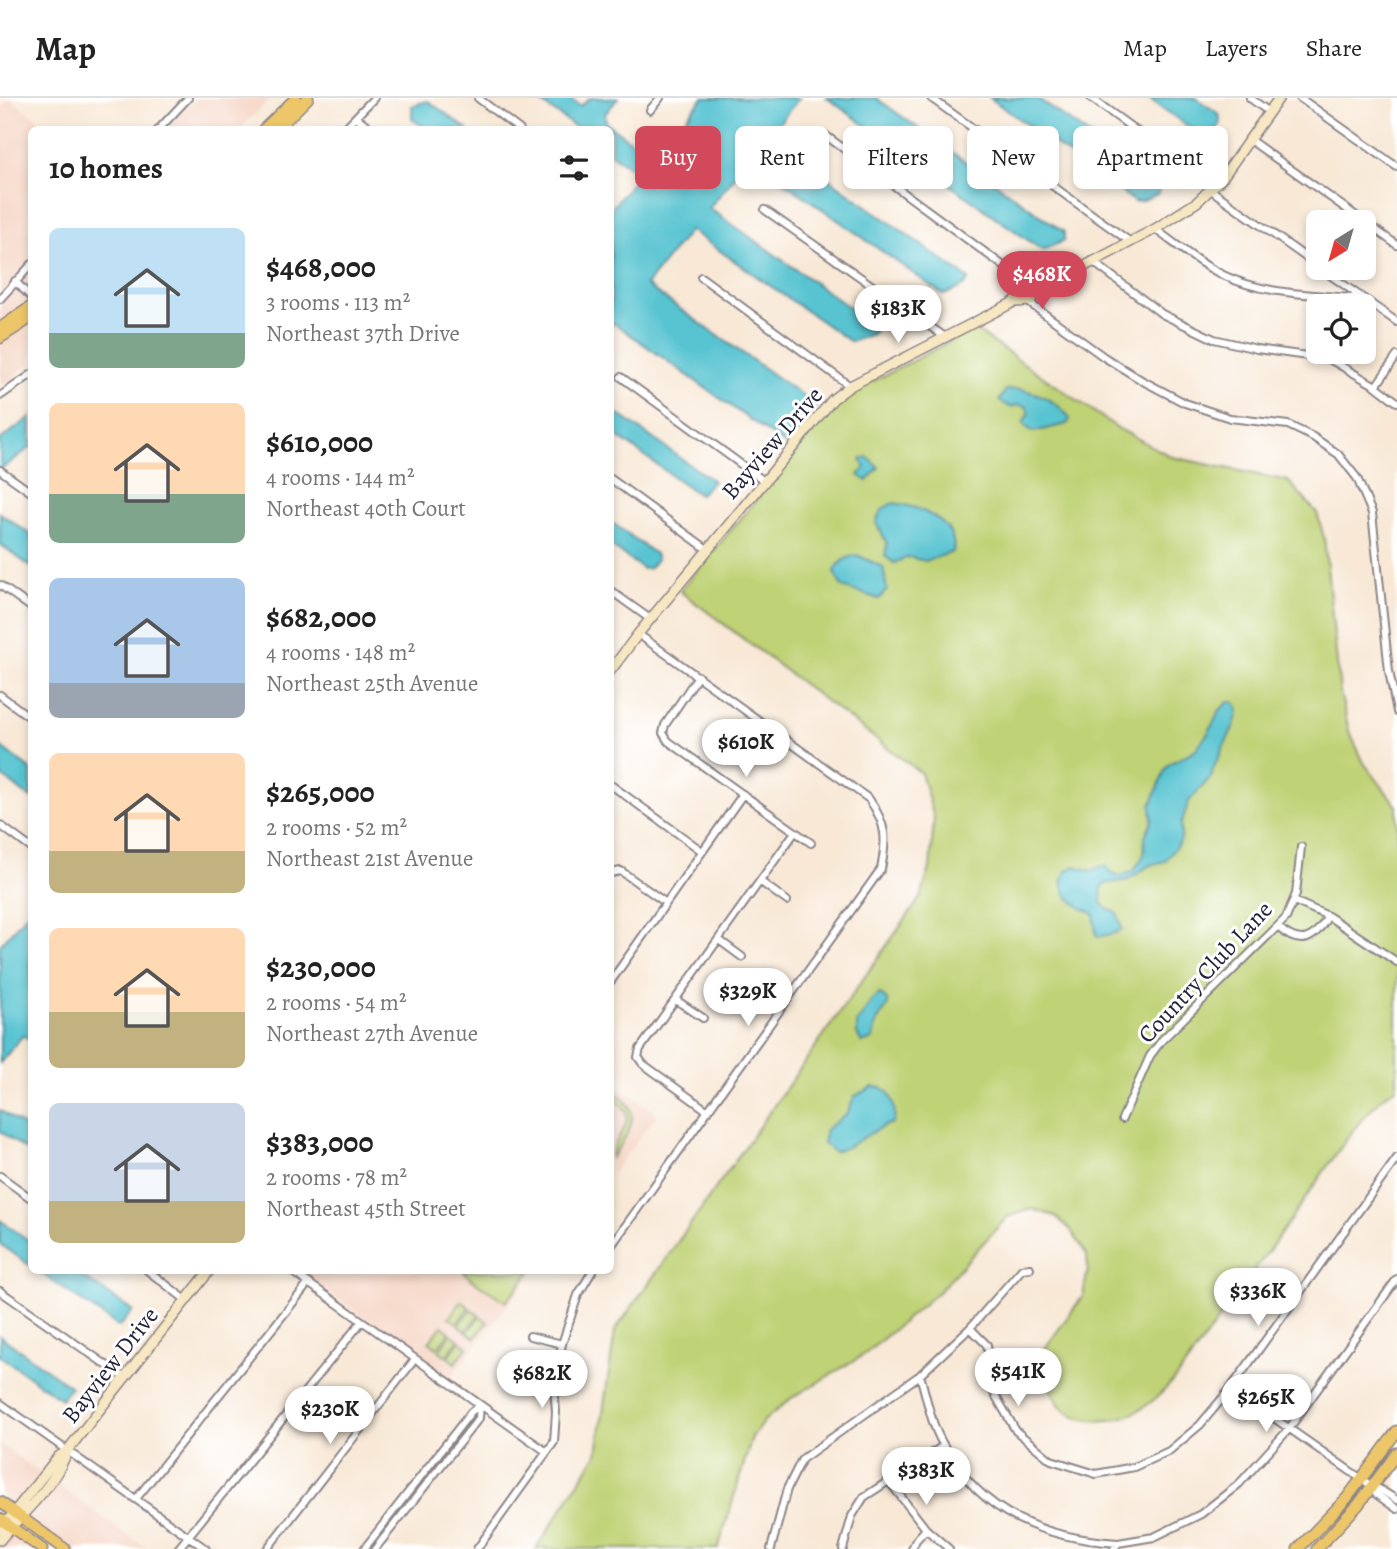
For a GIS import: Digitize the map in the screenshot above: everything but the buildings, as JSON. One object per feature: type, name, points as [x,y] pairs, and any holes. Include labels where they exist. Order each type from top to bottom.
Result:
[{"type":"main road","points":[[267,126],[296,98]]},
{"type":"main road","points":[[280,126],[308,98]]},
{"type":"main road","points":[[0,328],[28,309]]},
{"type":"main road","points":[[0,338],[28,320]]},
{"type":"main road","points":[[1298,1549],[1333,1514],[1397,1431]]},
{"type":"main road","points":[[1317,1549],[1373,1487],[1397,1453]]},
{"type":"main road","points":[[0,1503],[65,1549]]},
{"type":"main road","points":[[4,1525],[42,1549]]},
{"type":"street","points":[[163,126],[188,98]]},
{"type":"street","points":[[347,126],[374,98]]},
{"type":"street","points":[[478,98],[515,126]]},
{"type":"street","points":[[650,110],[660,98]]},
{"type":"street","points":[[931,98],[1129,241]]},
{"type":"street","points":[[1091,98],[1129,126]]},
{"type":"street","points":[[1250,98],[1269,112]]},
{"type":"street","name":"Bayview Drive","points":[[1228,169],[1279,98]]},
{"type":"street","points":[[1300,98],[1397,167]]},
{"type":"street","points":[[356,117],[368,126]]},
{"type":"street","points":[[829,138],[1020,278],[1026,297],[1042,313],[1113,363],[1185,403],[1230,418],[1287,425],[1313,437],[1338,454],[1357,478],[1372,513],[1389,671],[1397,712]]},
{"type":"street","points":[[1250,140],[1397,245]]},
{"type":"street","points":[[1213,189],[1306,257]]},
{"type":"street","name":"Bayview Drive","points":[[614,666],[825,407],[850,386],[1155,229],[1186,211],[1213,189]]},
{"type":"street","points":[[765,210],[945,337]]},
{"type":"street","points":[[1155,229],[1223,275],[1248,284],[1306,294]]},
{"type":"street","points":[[1092,261],[1162,314],[1214,339],[1257,349],[1329,359],[1376,386],[1397,402]]},
{"type":"street","points":[[0,299],[28,269]]},
{"type":"street","points":[[26,271],[28,288]]},
{"type":"street","points":[[702,277],[850,386]]},
{"type":"street","points":[[1338,280],[1358,294]]},
{"type":"street","points":[[15,281],[28,295]]},
{"type":"street","points":[[1376,308],[1397,323]]},
{"type":"street","points":[[1376,386],[1397,356]]},
{"type":"street","points":[[0,396],[28,376]]},
{"type":"street","points":[[621,377],[764,481]]},
{"type":"street","points":[[1,470],[28,489]]},
{"type":"street","points":[[614,482],[707,549]]},
{"type":"street","points":[[0,585],[28,605]]},
{"type":"street","points":[[614,593],[650,619]]},
{"type":"street","points":[[614,1242],[881,869],[886,840],[875,807],[869,799],[638,634]]},
{"type":"street","points":[[698,677],[665,725],[663,733],[668,741],[811,843]]},
{"type":"street","points":[[0,695],[28,716]]},
{"type":"street","points":[[614,787],[702,851]]},
{"type":"street","points":[[614,977],[743,794]]},
{"type":"street","points":[[0,825],[28,846]]},
{"type":"street","points":[[708,1111],[643,1064],[638,1057],[640,1049],[795,832]]},
{"type":"street","name":"Country Club Lane","points":[[1122,1119],[1150,1056],[1162,1040],[1278,927],[1294,901],[1301,847]]},
{"type":"street","points":[[614,872],[621,871],[666,903]]},
{"type":"street","points":[[761,881],[787,901]]},
{"type":"street","points":[[1294,901],[1328,916],[1397,962]]},
{"type":"street","points":[[1278,927],[1293,938],[1307,939],[1317,932],[1328,916]]},
{"type":"street","points":[[719,940],[742,957]]},
{"type":"street","points":[[676,1000],[703,1018]]},
{"type":"street","points":[[970,1328],[987,1345],[994,1393],[1016,1431],[1051,1460],[1096,1474],[1135,1467],[1169,1451],[1200,1424],[1231,1388],[1397,1158]]},
{"type":"street","points":[[0,1176],[28,1196]]},
{"type":"street","points":[[771,1549],[787,1489],[802,1459],[920,1375],[970,1328],[1022,1269],[1030,1268]]},
{"type":"street","points":[[152,1274],[187,1300]]},
{"type":"street","name":"Bayview Drive","points":[[0,1540],[4,1525],[17,1515],[58,1457],[67,1451],[207,1274]]},
{"type":"street","points":[[296,1274],[547,1452]]},
{"type":"street","points":[[477,1549],[554,1442],[554,1387],[562,1344],[578,1295],[591,1274]]},
{"type":"street","points":[[920,1375],[943,1446],[981,1493],[1027,1525],[1084,1541],[1116,1546],[1154,1537],[1201,1514],[1240,1484],[1288,1430],[1397,1279]]},
{"type":"street","points":[[136,1499],[308,1284]]},
{"type":"street","points":[[0,1291],[125,1378]]},
{"type":"street","points":[[178,1549],[362,1321]]},
{"type":"street","points":[[530,1336],[562,1344]]},
{"type":"street","points":[[267,1549],[415,1359]]},
{"type":"street","points":[[1231,1388],[1288,1430],[1397,1500]]},
{"type":"street","points":[[0,1403],[206,1549]]},
{"type":"street","points":[[363,1549],[471,1412],[480,1405]]},
{"type":"street","points":[[375,1549],[479,1418],[480,1405]]},
{"type":"street","points":[[843,1549],[852,1516],[864,1497],[943,1446]]},
{"type":"street","points":[[888,1480],[926,1529],[949,1549]]},
{"type":"street","points":[[1373,1487],[1376,1494],[1397,1509]]},
{"type":"street","points":[[395,1509],[402,1515]]},
{"type":"street","points":[[912,1549],[926,1529]]},
{"type":"shaded area","points":[[196,98],[271,98],[243,126],[169,126]]},
{"type":"shaded area","points":[[10,99],[47,126],[28,126],[28,365],[0,386],[0,108]]},
{"type":"shaded area","points":[[614,1083],[658,1114],[614,1170]]},
{"type":"shaded area","points":[[301,1274],[533,1274],[450,1378]]},
{"type":"shaded area","points":[[0,1444],[147,1549],[0,1549]]},
{"type":"green space","points":[[974,329],[1119,429],[1172,457],[1288,481],[1317,513],[1324,538],[1340,692],[1349,731],[1364,763],[1397,806],[1397,1087],[1375,1105],[1357,1126],[1183,1369],[1143,1408],[1109,1420],[1085,1419],[1064,1409],[1056,1400],[1048,1384],[1040,1355],[1083,1296],[1088,1269],[1087,1255],[1070,1229],[1055,1216],[1032,1209],[1007,1217],[939,1291],[865,1354],[790,1399],[765,1420],[752,1437],[718,1549],[536,1549],[597,1454],[615,1331],[921,897],[930,868],[934,818],[921,773],[680,591],[833,408],[854,391]]},
{"type":"green space","points":[[614,1093],[629,1106],[632,1114],[628,1132],[614,1154],[614,1146],[627,1120],[621,1105],[614,1099]]},
{"type":"green space","points":[[466,1274],[529,1274],[506,1302]]},
{"type":"green space","points":[[462,1301],[469,1307],[457,1323],[449,1317]]},
{"type":"green space","points":[[471,1309],[479,1315],[466,1331],[458,1325]]},
{"type":"green space","points":[[480,1316],[488,1322],[475,1338],[467,1332]]},
{"type":"green space","points":[[442,1326],[450,1332],[437,1348],[429,1342]]},
{"type":"green space","points":[[451,1334],[459,1340],[446,1356],[439,1350]]},
{"type":"green space","points":[[460,1341],[468,1347],[455,1363],[448,1357]]},
{"type":"water","points":[[535,98],[569,98],[580,106],[591,98],[618,98],[605,114],[606,123],[610,126],[574,126]]},
{"type":"water","points":[[703,98],[799,98],[777,126],[735,126],[735,176],[709,208],[877,327],[872,334],[851,342],[690,230],[646,285],[816,405],[784,444],[614,323],[614,205],[635,179],[635,189],[721,189],[721,126],[679,126]]},
{"type":"water","points":[[827,98],[876,98],[915,126],[867,126]]},
{"type":"water","points":[[990,98],[1037,98],[1077,126],[1073,126],[1073,158],[1059,147],[1059,126],[1029,126]]},
{"type":"water","points":[[1148,98],[1196,98],[1219,114],[1219,126],[1187,126]]},
{"type":"water","points":[[428,101],[463,126],[422,126],[412,119],[412,106]]},
{"type":"water","points":[[614,129],[635,144],[635,171],[614,156]]},
{"type":"water","points":[[953,153],[967,163],[967,189],[1004,189],[1064,232],[1064,241],[1042,250],[953,187]]},
{"type":"water","points":[[829,179],[969,279],[964,286],[944,295],[794,189],[829,189]]},
{"type":"water","points":[[1117,189],[1158,189],[1159,193],[1135,202]]},
{"type":"water","points":[[1018,389],[1040,395],[1054,403],[1070,419],[1067,424],[1033,432],[1024,425],[1029,413],[1027,407],[1010,407],[999,401],[1006,390]]},
{"type":"water","points":[[614,411],[713,481],[699,495],[614,434]]},
{"type":"water","points":[[28,419],[28,449],[0,470],[0,440]]},
{"type":"water","points":[[867,457],[879,467],[867,481],[859,475],[865,468],[861,460]]},
{"type":"water","points":[[894,503],[935,517],[950,532],[953,552],[926,561],[908,557],[894,563],[885,556],[887,543],[876,523],[882,510]]},
{"type":"water","points":[[0,513],[28,533],[28,565],[0,544]]},
{"type":"water","points":[[614,524],[655,554],[657,559],[650,568],[643,569],[614,548]]},
{"type":"water","points":[[857,555],[883,567],[887,590],[879,599],[842,587],[834,573],[843,561]]},
{"type":"water","points":[[1228,702],[1234,702],[1238,707],[1236,719],[1212,776],[1189,801],[1181,824],[1181,840],[1165,861],[1150,865],[1128,880],[1105,884],[1102,887],[1101,901],[1107,909],[1117,913],[1122,929],[1098,937],[1094,914],[1075,903],[1065,892],[1063,879],[1066,871],[1075,866],[1092,871],[1106,866],[1112,873],[1120,876],[1132,872],[1144,855],[1145,836],[1152,821],[1151,805],[1165,770],[1169,764],[1195,750]]},
{"type":"water","points":[[0,746],[28,768],[28,796],[0,775]]},
{"type":"water","points":[[28,912],[28,1039],[23,1035],[0,1063],[0,945]]},
{"type":"water","points":[[880,994],[887,1000],[888,1005],[876,1023],[873,1039],[862,1043],[857,1034],[857,1022]]},
{"type":"water","points":[[872,1087],[883,1088],[890,1096],[895,1110],[893,1123],[834,1152],[823,1143],[826,1129],[846,1115],[855,1096]]},
{"type":"water","points":[[0,1110],[28,1129],[28,1152],[0,1131]]},
{"type":"water","points":[[0,1220],[28,1240],[28,1264],[0,1244]]},
{"type":"water","points":[[42,1274],[78,1274],[133,1311],[119,1327]]},
{"type":"water","points":[[0,1336],[71,1387],[61,1399],[0,1356]]}]
